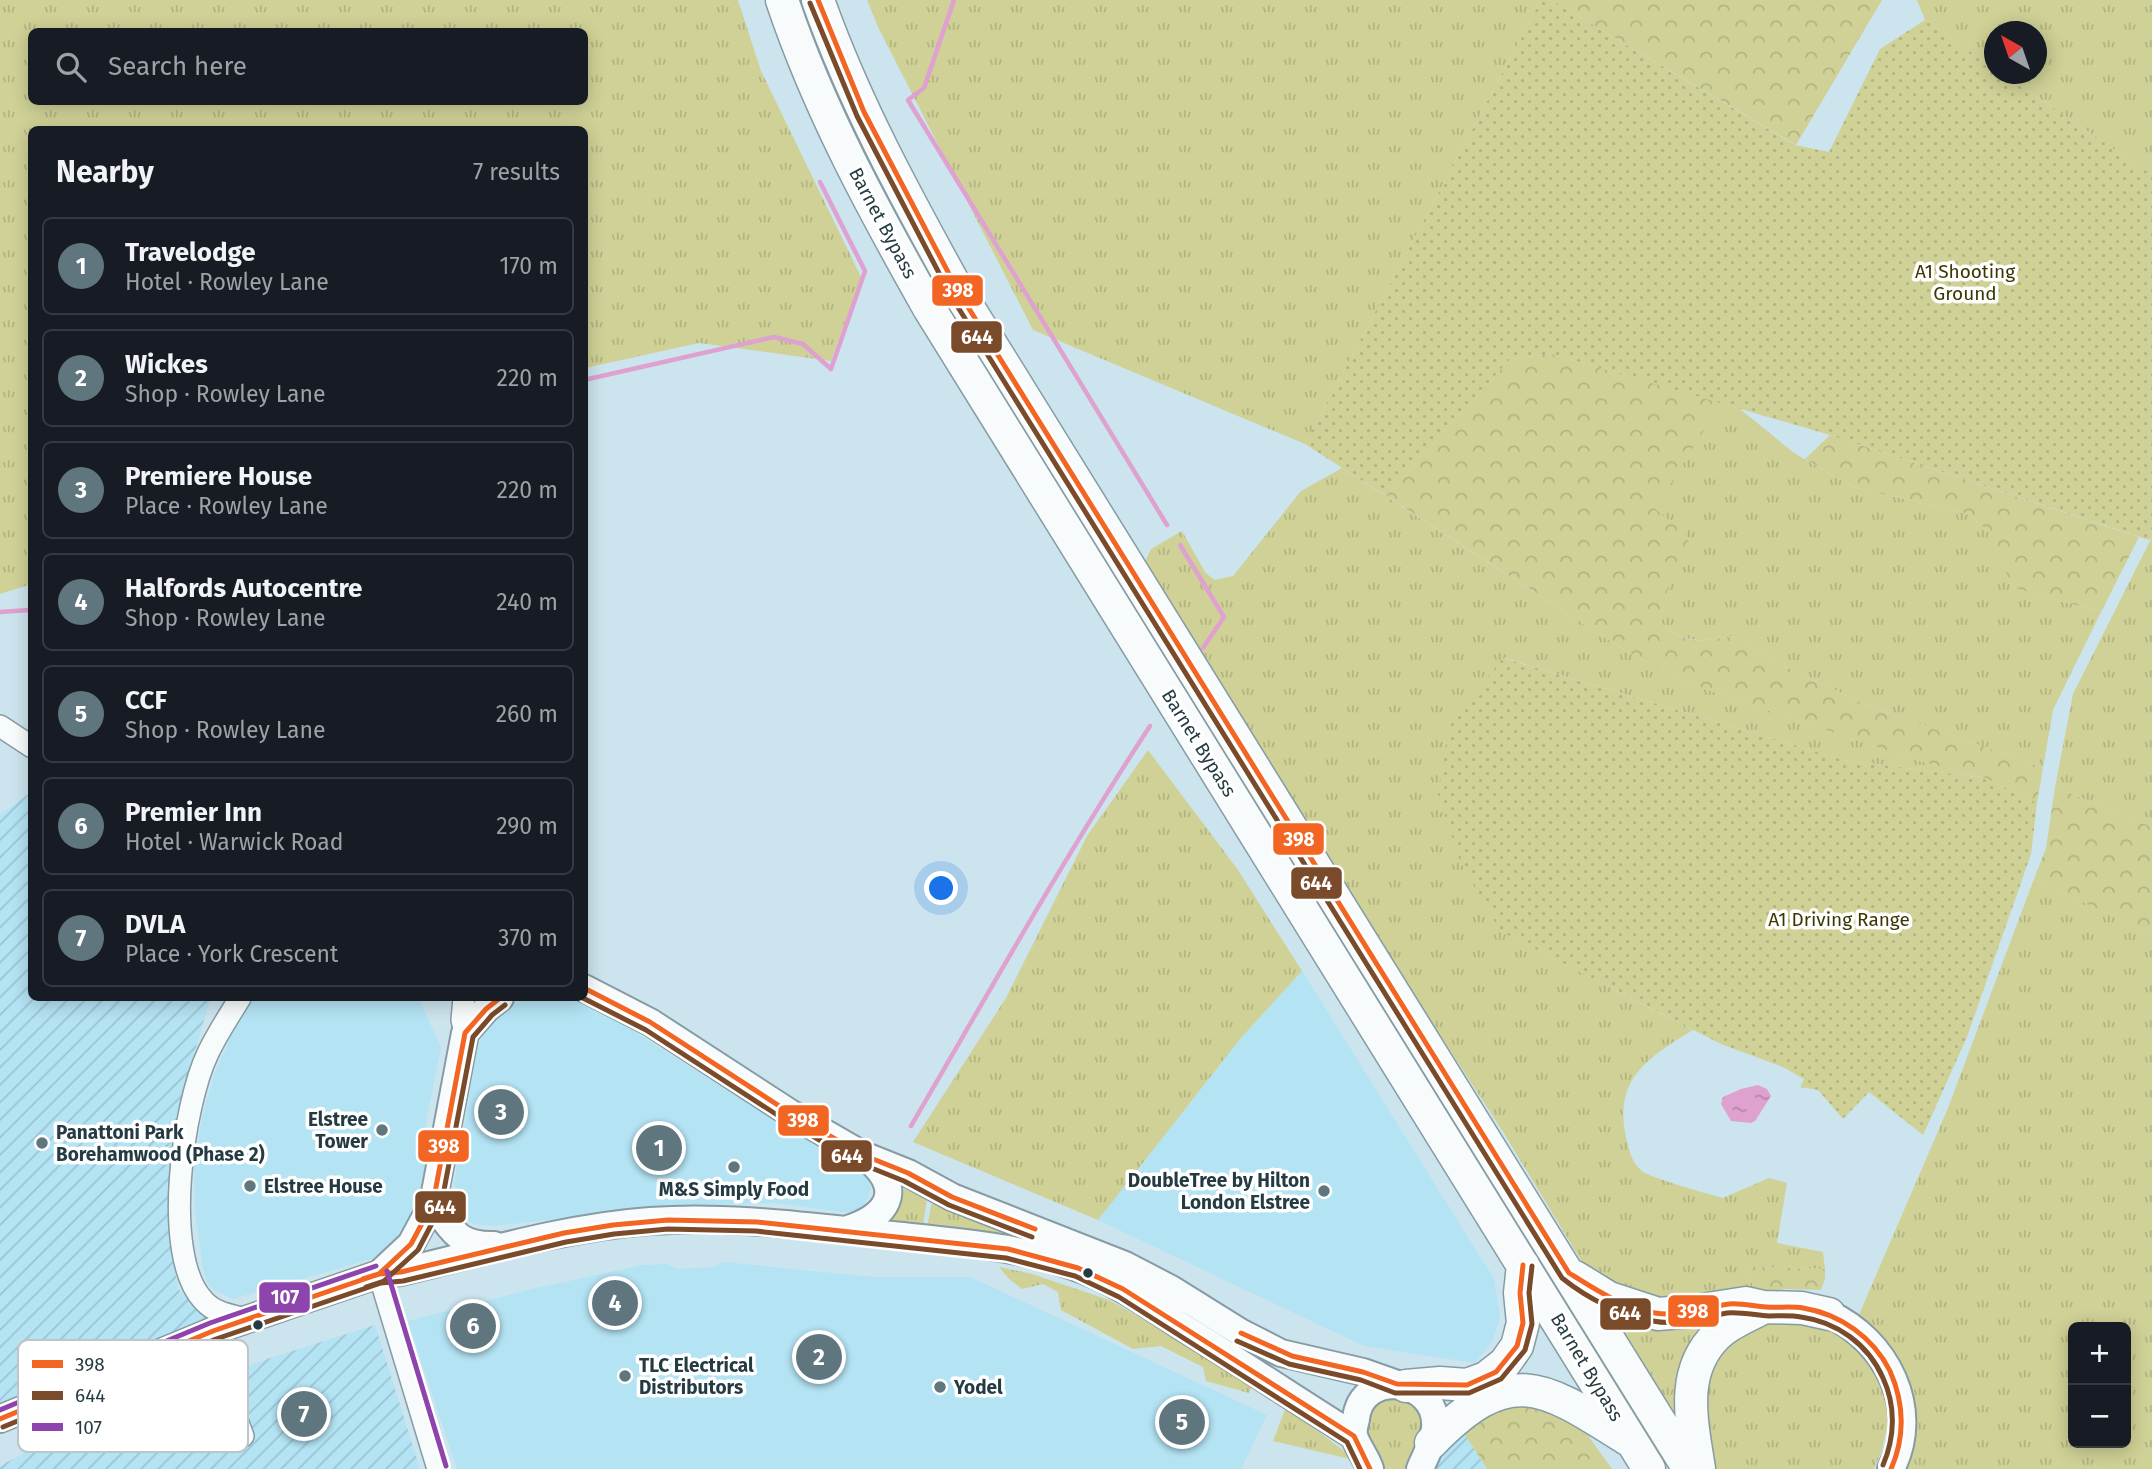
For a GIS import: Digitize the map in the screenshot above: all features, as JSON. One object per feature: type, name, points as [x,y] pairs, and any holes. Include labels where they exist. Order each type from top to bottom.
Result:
[{"type":"highway","name":"Barnet Bypass","points":[[782,0],[829,120],[878,218],[929,308],[1642,1456]]},
{"type":"highway","name":"Barnet Bypass","points":[[818,0],[861,105],[909,202],[958,291],[1689,1469]]},
{"type":"highway","points":[[1401,1385],[1467,1385],[1486,1378],[1505,1363],[1517,1346],[1523,1323],[1520,1293],[1523,1265]]},
{"type":"highway","points":[[1569,1273],[1609,1298],[1658,1314],[1746,1303],[1764,1307],[1802,1308],[1829,1314]]},
{"type":"highway","points":[[1699,1469],[1690,1399],[1697,1364],[1718,1334],[1764,1307]]},
{"type":"highway","points":[[1426,1456],[1464,1413],[1480,1401],[1513,1390],[1533,1391],[1563,1400],[1642,1456]]},
{"type":"main road","points":[[588,990],[650,1022],[790,1113],[863,1154],[908,1172],[952,1197],[1125,1265],[1281,1353],[1363,1371],[1418,1391],[1433,1410],[1435,1432],[1426,1456]]},
{"type":"main road","points":[[379,1274],[411,1244],[433,1203],[466,1032],[496,1001]]},
{"type":"main road","points":[[844,1230],[873,1218],[885,1207],[889,1194],[888,1181],[881,1170],[863,1154]]},
{"type":"main road","points":[[433,1203],[446,1224],[462,1240],[482,1245],[509,1245]]},
{"type":"main road","points":[[192,1340],[379,1274],[401,1272],[509,1245],[613,1225],[668,1220],[757,1222],[1008,1248],[1078,1268],[1123,1289],[1354,1436]]},
{"type":"main road","points":[[1829,1314],[1858,1331],[1872,1344],[1885,1360],[1899,1394],[1902,1426],[1900,1443],[1891,1469]]},
{"type":"main road","points":[[1370,1469],[1354,1436],[1356,1412],[1367,1395],[1378,1387],[1401,1385]]},
{"type":"main road","points":[[0,1419],[18,1411]]},
{"type":"street","points":[[0,726],[28,744]]},
{"type":"street","points":[[237,1322],[212,1309],[197,1293],[187,1267],[179,1201],[179,1174],[186,1126],[204,1063],[238,1001]]},
{"type":"street","points":[[464,1001],[462,1020],[466,1032]]},
{"type":"street","points":[[379,1274],[438,1469]]},
{"type":"shaded area","points":[[28,794],[28,1001],[210,1001],[176,1116],[169,1224],[178,1289],[200,1310],[215,1318],[162,1340],[18,1340],[18,1400],[0,1408],[0,813]]},
{"type":"shaded area","points":[[1302,971],[1494,1279],[1500,1317],[1492,1342],[1475,1363],[1364,1346],[1098,1220],[1240,1039]]},
{"type":"shaded area","points":[[251,1001],[420,1001],[441,1048],[426,1122],[428,1153],[412,1219],[401,1238],[386,1252],[371,1259],[233,1299],[214,1290],[207,1282],[195,1210],[194,1169],[203,1113],[215,1073],[232,1034]]},
{"type":"shaded area","points":[[587,1001],[731,1093],[866,1173],[871,1188],[868,1198],[862,1207],[842,1212],[776,1203],[706,1205],[491,1226],[471,1223],[457,1205],[454,1184],[478,1044],[494,1019],[514,1003]]},
{"type":"shaded area","points":[[723,1262],[873,1277],[970,1277],[1267,1415],[1241,1469],[457,1469],[408,1321],[528,1290],[642,1265],[667,1264],[677,1269],[714,1267]]},
{"type":"shaded area","points":[[375,1325],[420,1469],[0,1469],[0,1466],[27,1452],[248,1452],[248,1366]]},
{"type":"shaded area","points":[[1460,1427],[1487,1469],[1434,1469]]},
{"type":"green space","points":[[0,0],[738,0],[761,71],[861,277],[831,361],[699,343],[588,367],[588,126],[28,126],[28,585],[0,594]]},
{"type":"green space","points":[[867,0],[1541,0],[1305,444],[1033,330],[878,27]]},
{"type":"green space","name":"A1 Shooting Ground","points":[[1541,0],[1551,0],[1795,145],[1829,152],[1880,49],[1925,20],[1984,61],[1984,84],[2018,84],[2152,175],[2152,537],[2149,540],[1830,435],[1552,354],[1510,359],[1386,496],[1305,444]]},
{"type":"green space","points":[[1551,0],[1882,0],[1796,145]]},
{"type":"green space","points":[[1917,0],[2152,0],[2152,175],[2018,84],[2047,84],[2047,21],[1984,21],[1984,61],[1925,20]]},
{"type":"green space","points":[[1552,354],[1721,403],[1655,509],[1684,532],[1692,549],[1669,583],[1660,623],[1678,635],[1694,640],[1733,636],[1784,666],[1862,703],[2043,768],[2037,803],[1985,778],[1912,759],[1685,682],[1621,648],[1386,496],[1510,359]]},
{"type":"green space","points":[[1721,403],[1740,409],[1794,453],[1853,487],[1969,514],[1995,537],[2002,565],[2014,588],[2101,612],[2053,710],[2043,768],[1862,703],[1784,666],[1733,636],[1694,640],[1678,635],[1660,623],[1669,583],[1692,548],[1654,509]]},
{"type":"green space","points":[[1830,435],[2139,537],[2101,612],[2014,588],[2002,565],[1995,537],[1969,514],[1853,487],[1805,459]]},
{"type":"green space","points":[[1342,468],[1621,648],[1685,682],[1912,759],[1985,778],[1844,760],[1504,658],[1500,931],[1693,1030],[1649,1060],[1630,1084],[1623,1117],[1633,1160],[1647,1174],[1723,1198],[1769,1178],[1787,1183],[1777,1243],[1823,1252],[1825,1269],[1749,1267],[1754,1293],[1647,1307],[1588,1272],[1502,1130],[1323,856],[1142,568],[1151,549],[1182,531],[1205,572],[1214,580],[1233,576],[1301,491]]},
{"type":"green space","points":[[2152,537],[2152,827],[2055,787],[2073,694]]},
{"type":"green space","name":"A1 Driving Range","points":[[1503,658],[1844,760],[1985,778],[2037,803],[2031,854],[1967,1037],[1923,1135],[1869,1092],[1843,1119],[1818,1090],[1800,1087],[1804,1079],[1783,1067],[1721,1044],[1500,931],[1460,861],[1438,795],[1449,725]]},
{"type":"green space","points":[[1148,750],[1238,870],[1302,971],[1240,1039],[1098,1220],[913,1142],[1006,998],[1087,836]]},
{"type":"green space","points":[[2055,787],[2152,827],[2152,935],[2034,879],[2046,848]]},
{"type":"green space","points":[[2034,879],[2152,935],[2152,1469],[1904,1469],[1892,1350],[1873,1326],[1858,1317],[1948,1108]]},
{"type":"green space","points":[[898,1186],[927,1198],[922,1233],[880,1224]]},
{"type":"green space","points":[[936,1197],[1113,1267],[926,1233],[931,1206]]},
{"type":"green space","points":[[999,1267],[1032,1274],[1109,1300],[1172,1335],[1252,1386],[1249,1393],[1206,1381],[1203,1367],[1161,1346],[1133,1349],[1061,1310],[1058,1292],[1043,1284],[1022,1289]]},
{"type":"green space","points":[[1749,1267],[1825,1269],[1825,1279],[1821,1290],[1785,1289],[1754,1293]]},
{"type":"green space","points":[[1606,1304],[1719,1326],[1689,1443],[1633,1356]]},
{"type":"green space","points":[[1751,1322],[1826,1322],[1873,1358],[1891,1409],[1882,1450],[1874,1469],[1711,1469],[1705,1455],[1706,1360]]},
{"type":"green space","points":[[1397,1394],[1421,1409],[1425,1427],[1409,1469],[1380,1469],[1368,1434],[1367,1420],[1377,1400]]},
{"type":"green space","points":[[1530,1400],[1584,1430],[1612,1469],[1487,1469],[1460,1427],[1470,1418]]},
{"type":"green space","points":[[1286,1407],[1344,1451],[1350,1459],[1273,1441]]},
{"type":"water","points":[[1758,1085],[1767,1089],[1771,1096],[1755,1121],[1731,1121],[1721,1104],[1723,1097]]},
{"type":"waterway","points":[[954,0],[924,88],[908,100],[1167,525]]},
{"type":"waterway","points":[[588,379],[774,337],[803,344],[831,369],[865,271],[820,182]]},
{"type":"waterway","points":[[1180,545],[1224,617],[1203,648]]},
{"type":"waterway","points":[[0,612],[28,610]]},
{"type":"waterway","points":[[911,1126],[1058,874],[1150,726]]},
{"type":"transit line","name":"398","points":[[818,0],[864,112],[958,291],[1569,1273],[1621,1303],[1643,1311],[1683,1313],[1729,1304],[1794,1307],[1817,1311],[1854,1329],[1883,1359],[1895,1383],[1901,1432],[1891,1469]]},
{"type":"transit line","name":"644","points":[[810,3],[857,116],[951,296],[1562,1278],[1605,1305],[1653,1321],[1681,1322],[1738,1313],[1801,1317],[1839,1330],[1869,1355],[1887,1389],[1892,1410],[1892,1433],[1883,1465]]},
{"type":"transit line","name":"398","points":[[588,990],[650,1022],[790,1113],[863,1155],[908,1173],[952,1197],[1035,1229]]},
{"type":"transit line","name":"398","points":[[363,1279],[379,1274],[411,1244],[433,1203],[465,1033],[496,1001]]},
{"type":"transit line","name":"644","points":[[588,1001],[646,1030],[785,1120],[859,1163],[904,1181],[949,1205],[1032,1237]]},
{"type":"transit line","name":"644","points":[[366,1287],[384,1281],[418,1250],[441,1206],[473,1037],[492,1015],[505,1005]]},
{"type":"transit line","name":"398","points":[[191,1340],[379,1274],[401,1272],[564,1233],[613,1225],[668,1220],[757,1222],[1008,1249],[1078,1268],[1123,1289],[1354,1436],[1370,1469]]},
{"type":"transit line","name":"644","points":[[214,1340],[381,1283],[403,1281],[566,1242],[614,1234],[668,1229],[756,1231],[1006,1258],[1075,1276],[1119,1297],[1347,1442],[1360,1469]]},
{"type":"transit line","name":"398","points":[[1241,1333],[1292,1356],[1363,1372],[1397,1384],[1467,1385],[1496,1372],[1517,1346],[1523,1323],[1520,1293],[1523,1265]]},
{"type":"transit line","name":"107","points":[[169,1340],[210,1323],[376,1266]]},
{"type":"transit line","name":"644","points":[[1237,1341],[1289,1364],[1361,1380],[1395,1393],[1469,1393],[1501,1379],[1525,1350],[1532,1324],[1529,1293],[1532,1266]]},
{"type":"transit line","name":"107","points":[[387,1271],[446,1466]]},
{"type":"transit line","name":"107","points":[[0,1410],[18,1403]]},
{"type":"transit line","name":"398","points":[[0,1419],[18,1412]]},
{"type":"transit line","name":"644","points":[[3,1427],[18,1421]]},
{"type":"place","name":"Premiere House","points":[[501,1112]]},
{"type":"place","name":"Elstree Tower","points":[[382,1130]]},
{"type":"place","name":"Panattoni Park Borehamwood (Phase 2)","points":[[42,1143]]},
{"type":"place","name":"Travelodge","points":[[659,1148]]},
{"type":"place","name":"M&S Simply Food","points":[[734,1167]]},
{"type":"place","name":"Elstree House","points":[[250,1186]]},
{"type":"place","name":"DoubleTree by Hilton London Elstree","points":[[1324,1191]]},
{"type":"place","name":"Halfords Autocentre","points":[[615,1303]]},
{"type":"place","name":"Premier Inn","points":[[473,1326]]},
{"type":"place","name":"Wickes","points":[[819,1357]]},
{"type":"place","name":"TLC Electrical Distributors","points":[[625,1376]]},
{"type":"place","name":"Yodel","points":[[940,1387]]},
{"type":"place","name":"DVLA","points":[[304,1414]]},
{"type":"place","name":"CCF","points":[[1182,1422]]}]
